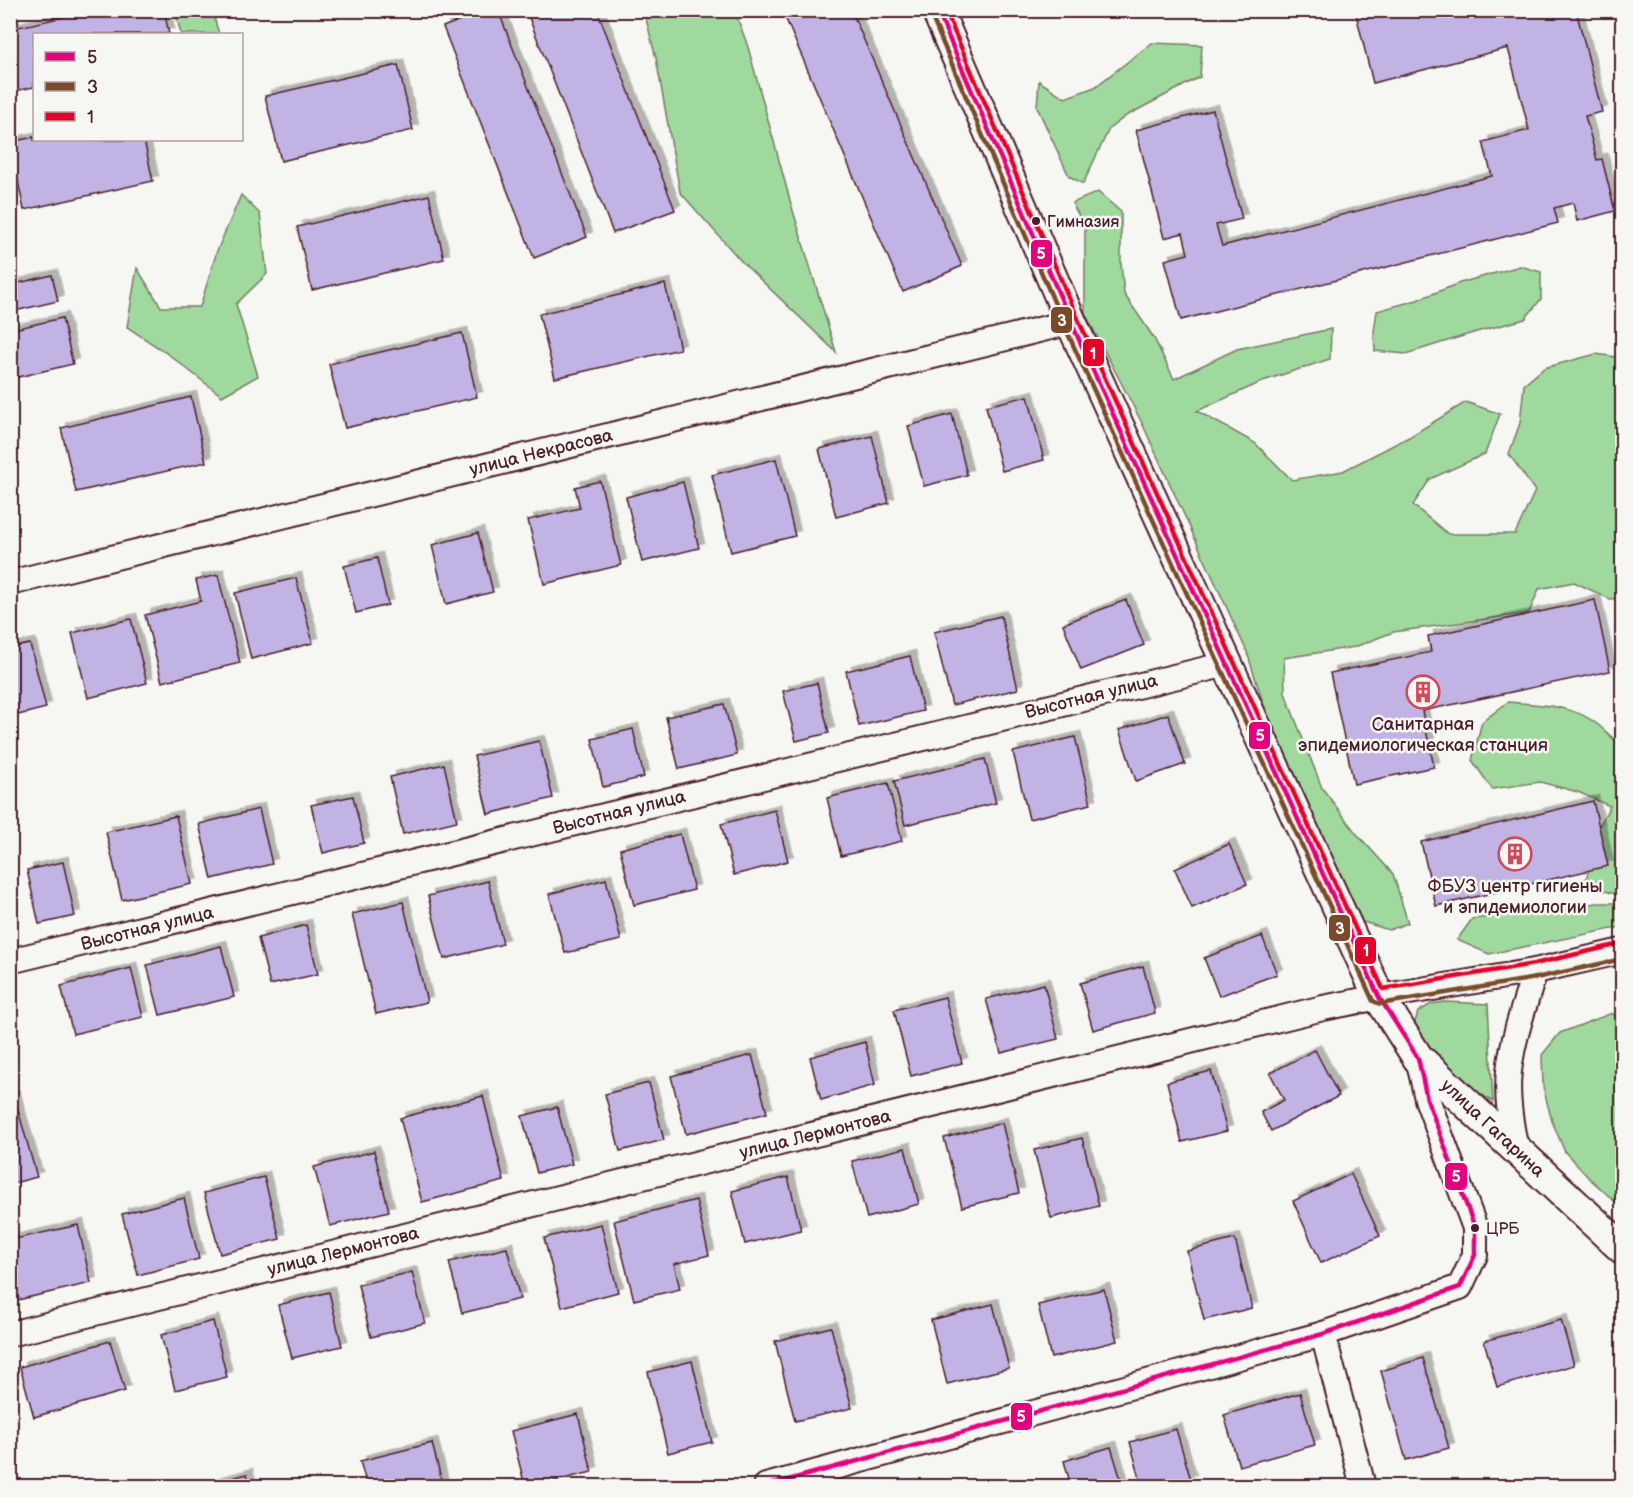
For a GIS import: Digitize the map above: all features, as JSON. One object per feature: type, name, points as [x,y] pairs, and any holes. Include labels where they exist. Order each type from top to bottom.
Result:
[{"type":"street","name":"улица Гагарина","points":[[937,10],[1071,322],[1379,997],[1418,1058],[1623,1248]]},
{"type":"street","name":"улица Некрасова","points":[[10,583],[1071,322]]},
{"type":"street","name":"Высотная улица","points":[[10,961],[1227,664]]},
{"type":"street","name":"улица Лермонтова","points":[[10,1334],[1323,1008],[1535,971],[1623,951]]},
{"type":"street","points":[[1516,1150],[1509,1118],[1508,1072],[1517,1030],[1535,971]]},
{"type":"street","points":[[766,1486],[1323,1334],[1460,1287],[1475,1255],[1475,1228],[1427,1099],[1418,1058]]},
{"type":"street","points":[[1323,1334],[1363,1486]]},
{"type":"green space","points":[[175,11],[212,11],[219,33],[181,33]]},
{"type":"green space","points":[[644,11],[735,11],[748,47],[791,204],[836,352],[741,261],[680,192],[656,58]]},
{"type":"green space","points":[[1152,43],[1202,45],[1200,77],[1126,116],[1109,129],[1083,184],[1069,176],[1037,107],[1039,81],[1065,98],[1095,87]]},
{"type":"green space","points":[[1098,192],[1121,212],[1121,264],[1124,294],[1154,338],[1174,379],[1237,349],[1331,329],[1330,359],[1266,380],[1197,411],[1255,443],[1292,480],[1343,471],[1411,436],[1466,402],[1500,414],[1485,454],[1430,479],[1413,505],[1448,534],[1515,534],[1535,491],[1509,454],[1520,423],[1524,385],[1544,368],[1596,354],[1622,358],[1622,598],[1610,599],[1574,582],[1539,589],[1529,613],[1393,632],[1355,647],[1284,658],[1285,693],[1322,788],[1356,833],[1393,874],[1408,923],[1389,930],[1356,920],[1272,731],[1247,652],[1142,423],[1085,313],[1085,227],[1072,203]]},
{"type":"green space","points":[[241,195],[260,214],[267,274],[236,304],[258,376],[222,396],[168,354],[127,327],[137,268],[161,307],[200,307],[217,251]]},
{"type":"green space","points":[[1520,266],[1541,272],[1541,299],[1525,319],[1406,354],[1375,351],[1374,332],[1377,311]]},
{"type":"green space","points":[[1508,702],[1543,705],[1577,713],[1597,724],[1622,745],[1622,896],[1585,885],[1597,830],[1610,806],[1578,792],[1540,782],[1492,789],[1472,760],[1482,722]]},
{"type":"green space","points":[[1597,903],[1622,903],[1622,927],[1489,954],[1457,940],[1472,919]]},
{"type":"green space","points":[[1445,1002],[1488,1004],[1493,1102],[1431,1061],[1412,1032],[1418,1012],[1431,1004]]},
{"type":"green space","points":[[1612,1013],[1622,1023],[1622,1208],[1565,1152],[1552,1121],[1543,1087],[1542,1055],[1560,1033]]},
{"type":"building","points":[[76,10],[164,10],[169,33],[33,33],[33,87],[10,92],[10,29],[77,14]]},
{"type":"building","points":[[486,10],[498,10],[587,237],[534,258],[443,27]]},
{"type":"building","points":[[526,10],[597,10],[675,210],[613,233]]},
{"type":"building","points":[[782,10],[851,10],[962,266],[903,292]]},
{"type":"building","points":[[1371,10],[1576,10],[1602,112],[1585,116],[1597,160],[1602,159],[1615,211],[1577,221],[1573,203],[1554,208],[1558,223],[1181,320],[1165,260],[1188,254],[1183,233],[1164,238],[1136,130],[1213,110],[1242,219],[1216,225],[1222,246],[1492,176],[1483,142],[1529,130],[1508,48],[1373,83],[1356,14]]},
{"type":"building","points":[[398,65],[413,130],[281,161],[265,96]]},
{"type":"building","points":[[33,137],[33,141],[144,141],[153,181],[24,210],[10,142]]},
{"type":"building","points":[[429,195],[444,259],[312,290],[297,227]]},
{"type":"building","points":[[52,275],[58,301],[10,312],[10,285]]},
{"type":"building","points":[[665,284],[680,349],[555,378],[539,314]]},
{"type":"building","points":[[62,318],[73,364],[10,379],[10,330]]},
{"type":"building","points":[[462,333],[477,397],[345,428],[329,364]]},
{"type":"building","points":[[1028,396],[1044,460],[1002,471],[986,406]]},
{"type":"building","points":[[191,397],[206,462],[76,492],[61,428]]},
{"type":"building","points":[[952,414],[967,475],[924,486],[908,426]]},
{"type":"building","points":[[872,436],[889,503],[836,517],[819,449]]},
{"type":"building","points":[[776,459],[795,536],[731,552],[712,475]]},
{"type":"building","points":[[600,481],[621,565],[544,584],[528,520],[580,508],[575,487]]},
{"type":"building","points":[[683,482],[699,548],[642,562],[626,497]]},
{"type":"building","points":[[478,533],[493,592],[446,604],[432,545]]},
{"type":"building","points":[[377,558],[388,605],[356,613],[344,566]]},
{"type":"building","points":[[218,575],[240,663],[162,682],[145,615],[201,601],[196,580]]},
{"type":"building","points":[[296,578],[313,643],[251,659],[235,593]]},
{"type":"building","points":[[1126,600],[1144,645],[1081,670],[1063,624]]},
{"type":"building","name":"Санитарная эпидемиологическая станция","points":[[1595,600],[1610,671],[1422,711],[1434,767],[1354,784],[1330,673],[1431,652],[1428,636]]},
{"type":"building","points":[[1001,616],[1018,689],[952,705],[934,632]]},
{"type":"building","points":[[131,619],[147,683],[88,698],[72,633]]},
{"type":"building","points":[[30,644],[46,708],[10,717],[10,648]]},
{"type":"building","points":[[910,656],[923,711],[859,726],[846,671]]},
{"type":"building","points":[[817,683],[829,733],[796,741],[783,691]]},
{"type":"building","points":[[724,704],[737,755],[679,769],[666,717]]},
{"type":"building","points":[[1168,714],[1185,764],[1136,781],[1119,730]]},
{"type":"building","points":[[633,729],[644,777],[603,787],[592,739]]},
{"type":"building","points":[[1075,737],[1091,804],[1029,819],[1013,752]]},
{"type":"building","points":[[539,741],[553,798],[488,814],[474,756]]},
{"type":"building","points":[[985,759],[996,803],[905,825],[894,781]]},
{"type":"building","points":[[444,764],[457,821],[403,834],[390,777]]},
{"type":"building","points":[[888,783],[902,841],[841,856],[827,798]]},
{"type":"building","points":[[353,796],[364,843],[323,853],[311,805]]},
{"type":"building","name":"ФБУЗ центр гигиены и эпидемиологии","points":[[1593,801],[1608,866],[1436,906],[1421,842]]},
{"type":"building","points":[[259,809],[272,864],[212,879],[199,824]]},
{"type":"building","points":[[775,810],[788,861],[734,875],[721,824]]},
{"type":"building","points":[[176,816],[192,884],[122,900],[106,832]]},
{"type":"building","points":[[680,834],[694,890],[634,905],[620,849]]},
{"type":"building","points":[[1229,844],[1247,884],[1192,908],[1175,869]]},
{"type":"building","points":[[63,862],[75,916],[39,924],[27,870]]},
{"type":"building","points":[[606,879],[621,940],[565,953],[549,894]]},
{"type":"building","points":[[488,881],[503,944],[444,959],[428,896]]},
{"type":"building","points":[[403,902],[427,1002],[376,1014],[352,914]]},
{"type":"building","points":[[306,925],[318,974],[270,985],[258,938]]},
{"type":"building","points":[[1262,936],[1277,974],[1219,996],[1204,958]]},
{"type":"building","points":[[221,946],[234,997],[160,1015],[147,965]]},
{"type":"building","points":[[1143,966],[1155,1013],[1093,1030],[1080,983]]},
{"type":"building","points":[[131,968],[143,1017],[73,1034],[61,986]]},
{"type":"building","points":[[1044,984],[1058,1039],[1001,1053],[986,999]]},
{"type":"building","points":[[945,997],[962,1063],[911,1076],[894,1010]]},
{"type":"building","points":[[865,1042],[875,1085],[821,1100],[810,1057]]},
{"type":"building","points":[[1315,1050],[1339,1096],[1271,1131],[1261,1112],[1284,1100],[1270,1073]]},
{"type":"building","points":[[752,1055],[767,1113],[686,1134],[671,1076]]},
{"type":"building","points":[[1211,1071],[1227,1131],[1182,1142],[1167,1082]]},
{"type":"building","points":[[649,1083],[664,1140],[620,1151],[605,1094]]},
{"type":"building","points":[[14,1096],[37,1177],[10,1184],[10,1097]]},
{"type":"building","points":[[483,1096],[504,1181],[422,1202],[400,1118]]},
{"type":"building","points":[[557,1107],[572,1164],[537,1173],[522,1116]]},
{"type":"building","points":[[1002,1123],[1019,1193],[962,1207],[944,1138]]},
{"type":"building","points":[[1082,1138],[1099,1206],[1051,1218],[1034,1150]]},
{"type":"building","points":[[905,1148],[919,1204],[867,1218],[852,1161]]},
{"type":"building","points":[[374,1151],[389,1211],[330,1226],[314,1167]]},
{"type":"building","points":[[1351,1174],[1380,1236],[1321,1263],[1293,1201]]},
{"type":"building","points":[[264,1177],[280,1239],[220,1254],[204,1193]]},
{"type":"building","points":[[788,1177],[801,1230],[745,1244],[732,1191]]},
{"type":"building","points":[[184,1198],[199,1259],[138,1275],[122,1214]]},
{"type":"building","points":[[696,1200],[709,1255],[674,1264],[680,1289],[634,1300],[614,1221]]},
{"type":"building","points":[[601,1224],[618,1292],[562,1307],[544,1238]]},
{"type":"building","points":[[78,1225],[91,1283],[13,1301],[10,1290],[10,1240]]},
{"type":"building","points":[[1235,1239],[1252,1308],[1204,1320],[1187,1251]]},
{"type":"building","points":[[507,1248],[520,1299],[462,1313],[449,1262]]},
{"type":"building","points":[[412,1272],[425,1323],[371,1337],[358,1285]]},
{"type":"building","points":[[1104,1289],[1117,1341],[1051,1358],[1038,1305]]},
{"type":"building","points":[[329,1292],[342,1346],[292,1358],[278,1305]]},
{"type":"building","points":[[993,1304],[1009,1368],[947,1384],[931,1320]]},
{"type":"building","points":[[1561,1320],[1574,1365],[1497,1387],[1484,1341]]},
{"type":"building","points":[[213,1321],[227,1377],[175,1390],[161,1335]]},
{"type":"building","points":[[831,1327],[852,1408],[795,1421],[775,1341]]},
{"type":"building","points":[[110,1341],[125,1391],[34,1417],[20,1367]]},
{"type":"building","points":[[1423,1358],[1449,1448],[1406,1460],[1381,1371]]},
{"type":"building","points":[[692,1361],[712,1442],[668,1453],[648,1372]]},
{"type":"building","points":[[1300,1393],[1315,1445],[1239,1466],[1224,1415]]},
{"type":"building","points":[[578,1414],[592,1472],[534,1486],[525,1486],[511,1431]]},
{"type":"building","points":[[1176,1429],[1191,1480],[1169,1486],[1142,1486],[1130,1442]]},
{"type":"building","points":[[1622,1436],[1622,1452],[1615,1442]]},
{"type":"building","points":[[432,1443],[443,1486],[367,1486],[360,1461]]},
{"type":"building","points":[[1111,1447],[1123,1486],[1071,1486],[1064,1461]]},
{"type":"building","points":[[247,1474],[250,1486],[212,1486],[211,1484]]},
{"type":"transit line","name":"5","points":[[766,1486],[1323,1334],[1460,1287],[1475,1255],[1475,1228],[1427,1099],[1418,1058],[1379,997],[1071,322],[937,10]]},
{"type":"transit line","name":"1","points":[[945,10],[1078,319],[1383,989],[1534,964],[1620,944]]},
{"type":"transit line","name":"3","points":[[930,13],[1064,325],[1373,1001],[1380,1004],[1536,978],[1622,959]]},
{"type":"place","name":"Гимназия","points":[[1036,221]]},
{"type":"place","name":"Санитарная эпидемиологическая станция","points":[[1423,692]]},
{"type":"place","name":"ФБУЗ центр гигиены и эпидемиологии","points":[[1515,854]]},
{"type":"place","name":"ЦРБ","points":[[1475,1228]]}]
